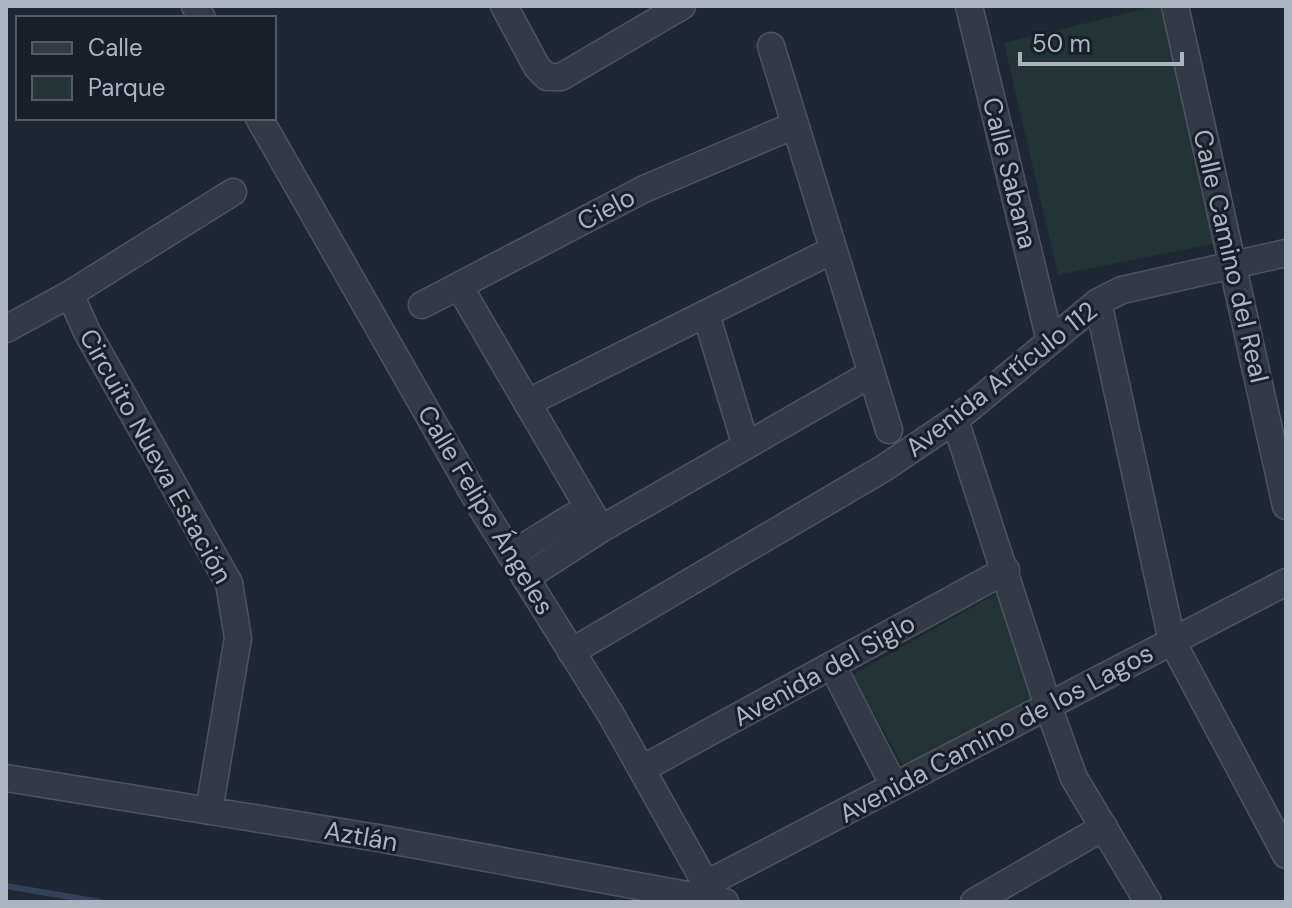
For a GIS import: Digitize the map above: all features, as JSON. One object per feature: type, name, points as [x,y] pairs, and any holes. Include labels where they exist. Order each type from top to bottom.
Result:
[{"type":"street","points":[[504,6],[537,67],[547,77],[561,77],[682,6]]},
{"type":"street","name":"Calle Sabana","points":[[969,6],[1050,341]]},
{"type":"street","name":"Calle Camino del Real","points":[[1175,6],[1286,506]]},
{"type":"street","points":[[771,46],[889,430]]},
{"type":"street","name":"Calle Felipe Ángeles","points":[[260,120],[511,555],[716,895]]},
{"type":"street","name":"Cielo","points":[[422,305],[644,189],[795,125]]},
{"type":"street","points":[[6,329],[70,294],[233,192]]},
{"type":"street","points":[[527,403],[833,250]]},
{"type":"street","name":"Avenida Artículo 112","points":[[571,652],[884,468],[955,420],[1098,302],[1122,290],[1286,253]]},
{"type":"street","points":[[459,286],[601,529]]},
{"type":"street","name":"Circuito Nueva Estación","points":[[70,294],[87,332],[229,583],[238,638],[209,811]]},
{"type":"street","points":[[1098,302],[1172,641],[1286,855]]},
{"type":"street","points":[[706,314],[746,446]]},
{"type":"street","points":[[525,578],[601,529],[871,374]]},
{"type":"street","points":[[955,420],[1074,778],[1148,902]]},
{"type":"street","points":[[511,555],[572,517],[601,529]]},
{"type":"street","name":"Avenida del Siglo","points":[[642,769],[1006,570]]},
{"type":"street","name":"Avenida Camino de los Lagos","points":[[716,895],[894,786],[1286,582]]},
{"type":"street","points":[[832,665],[894,786]]},
{"type":"street","name":"Aztlán","points":[[6,778],[716,895]]},
{"type":"street","points":[[974,902],[1104,827]]},
{"type":"green space","points":[[1156,6],[1169,6],[1217,243],[1058,275],[1004,43]]},
{"type":"green space","points":[[999,592],[1036,701],[907,772],[852,675]]},
{"type":"waterway","points":[[6,886],[100,902]]}]
